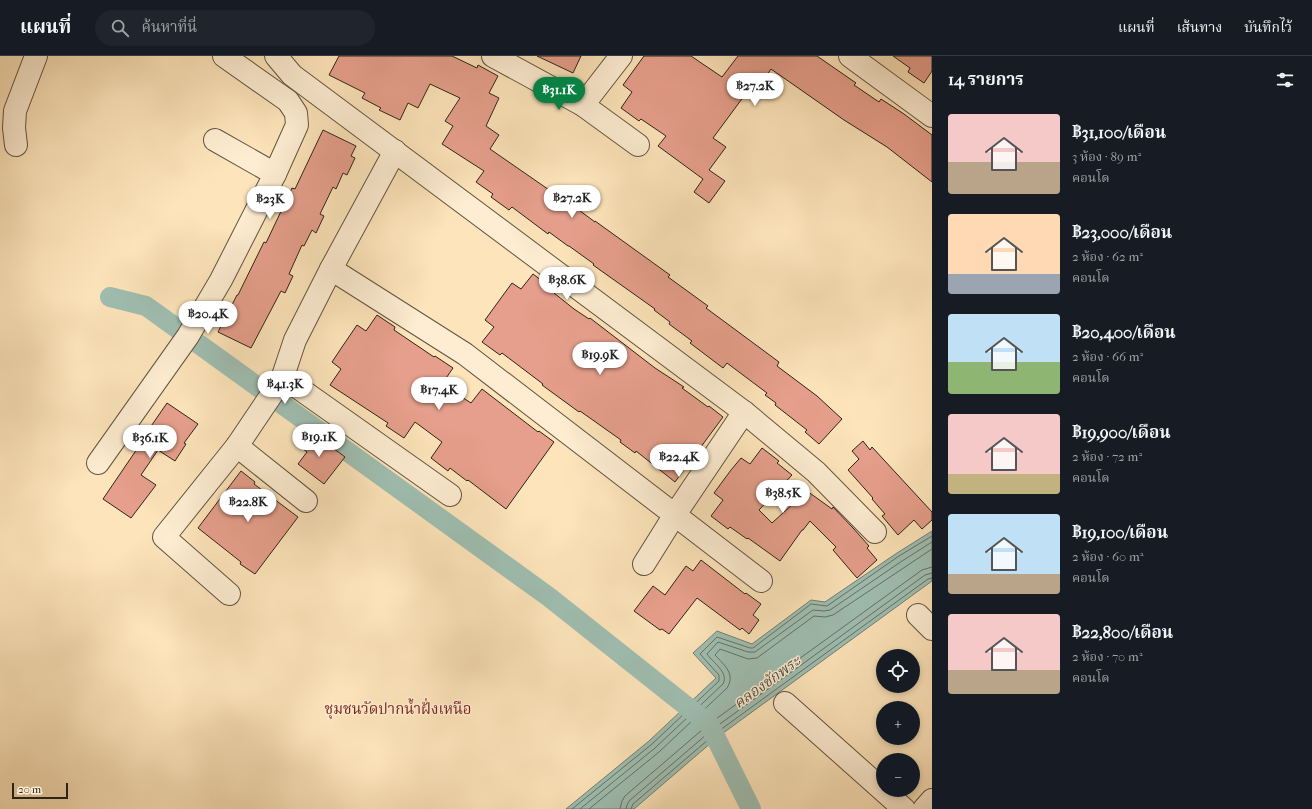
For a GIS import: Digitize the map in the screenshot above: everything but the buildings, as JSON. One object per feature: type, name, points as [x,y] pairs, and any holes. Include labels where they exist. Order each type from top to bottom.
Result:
[{"type":"street","points":[[16,144],[14,128],[15,111],[36,56]]},
{"type":"street","points":[[98,463],[188,336],[221,280],[275,174],[297,126],[296,113],[288,101],[224,56]]},
{"type":"street","points":[[276,56],[292,75],[744,412],[816,472],[875,532]]},
{"type":"street","points":[[493,56],[584,105],[638,145]]},
{"type":"street","points":[[584,105],[621,56]]},
{"type":"street","points":[[850,56],[932,116]]},
{"type":"street","points":[[215,140],[275,174]]},
{"type":"street","points":[[230,594],[164,537],[237,446],[282,378],[295,340],[331,269],[395,151]]},
{"type":"street","points":[[331,269],[465,354],[674,516],[761,581]]},
{"type":"street","points":[[282,378],[450,495]]},
{"type":"street","points":[[644,564],[674,516],[744,412]]},
{"type":"street","points":[[237,446],[306,501]]},
{"type":"street","points":[[785,703],[904,809]]},
{"type":"street","points":[[924,809],[932,800]]},
{"type":"water","name":"คลองชักพระ","points":[[932,531],[932,581],[719,736],[634,809],[566,809],[649,741],[716,678],[693,653],[717,631],[752,644],[811,600],[825,602]]},
{"type":"waterway","points":[[110,297],[146,306],[549,597],[709,724],[751,809]]},
{"type":"district","name":"ชุมชนวัดปากน้ำฝั่งเหนือ","points":[[398,709]]}]
